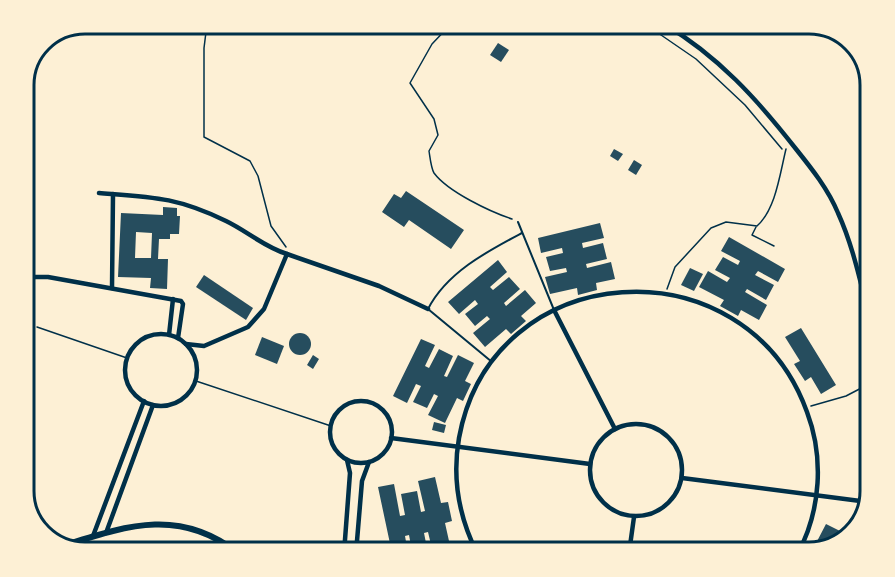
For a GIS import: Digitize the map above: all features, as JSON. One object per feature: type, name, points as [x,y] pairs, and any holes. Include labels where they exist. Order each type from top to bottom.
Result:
[{"type":"main road","points":[[75,542],[146,524],[189,527],[220,542]]},
{"type":"street","points":[[678,34],[719,62],[789,140],[820,181],[838,213],[860,281]]},
{"type":"street","points":[[99,193],[168,198],[195,206],[228,222],[272,250],[379,286],[428,309]]},
{"type":"street","points":[[112,288],[113,194]]},
{"type":"street","points":[[186,344],[204,346],[248,327],[264,309],[287,254]]},
{"type":"street","points":[[35,277],[181,301],[183,304],[178,338]]},
{"type":"street","points":[[472,542],[466,529],[458,496],[458,446],[470,402],[492,362],[520,333],[554,310],[580,299],[609,292],[638,290],[667,293],[710,307],[749,330],[781,363],[804,402],[816,448],[816,495],[810,523],[802,542]]},
{"type":"street","points":[[169,334],[173,299]]},
{"type":"street","points":[[554,310],[615,429]]},
{"type":"street","points":[[159,334],[169,334],[178,338],[186,344],[196,361],[196,381],[183,398],[174,404],[153,405],[144,401],[132,391],[127,381],[127,358],[140,340],[159,334]]},
{"type":"street","points":[[93,536],[144,401]]},
{"type":"street","points":[[345,542],[350,473],[347,460],[332,442],[331,426],[339,411],[346,405],[363,401],[371,403],[385,413],[392,429],[386,451],[369,462],[362,481],[357,542]]},
{"type":"street","points":[[106,533],[153,405]]},
{"type":"street","points":[[640,424],[664,433],[680,453],[682,478],[678,491],[665,506],[647,515],[634,517],[610,508],[601,500],[594,489],[590,464],[598,443],[615,429],[640,424]]},
{"type":"street","points":[[391,438],[590,464]]},
{"type":"street","points":[[347,460],[369,462]]},
{"type":"street","points":[[682,478],[859,501]]},
{"type":"street","points":[[630,542],[634,517]]},
{"type":"lane","points":[[518,222],[554,310]]},
{"type":"lane","points":[[492,362],[428,309],[444,286],[469,264],[522,233]]},
{"type":"path","points":[[660,34],[696,59],[745,105],[782,149]]},
{"type":"path","points":[[206,35],[204,137],[250,161],[258,176],[271,226],[293,257]]},
{"type":"path","points":[[441,35],[432,44],[410,83],[434,119],[438,135],[429,151],[434,173],[454,189],[494,213],[518,222]]},
{"type":"path","points":[[774,246],[752,235],[772,202],[789,140]]},
{"type":"path","points":[[667,293],[668,282],[675,267],[711,228],[726,222],[757,226]]},
{"type":"path","points":[[35,327],[127,358]]},
{"type":"path","points":[[196,381],[331,426]]},
{"type":"path","points":[[804,402],[814,407],[860,389]]},
{"type":"building","points":[[498,43],[509,50],[501,62],[490,55]]},
{"type":"building","points":[[614,149],[623,154],[618,161],[610,156]]},
{"type":"building","points":[[634,160],[642,165],[636,175],[628,170]]},
{"type":"building","points":[[406,191],[464,230],[451,249],[409,220],[404,227],[382,212],[394,194],[401,198]]},
{"type":"building","points":[[163,207],[177,208],[177,216],[180,216],[179,234],[170,234],[170,239],[159,239],[158,259],[168,259],[167,289],[150,288],[151,278],[118,277],[121,213],[163,215]],"holes":[[[136,232],[152,233],[151,258],[135,258]]]},
{"type":"building","points":[[600,223],[604,238],[582,243],[583,248],[603,243],[607,259],[586,264],[587,268],[611,262],[615,279],[596,283],[597,290],[578,295],[577,288],[550,294],[545,277],[567,272],[566,268],[550,271],[546,257],[563,253],[562,248],[541,253],[538,238]]},
{"type":"building","points":[[729,237],[785,269],[778,282],[758,271],[755,275],[774,285],[766,300],[747,289],[745,292],[767,305],[759,320],[741,310],[738,316],[720,306],[724,300],[699,287],[708,271],[727,282],[730,278],[715,270],[723,257],[738,265],[740,261],[721,251]]},
{"type":"building","points":[[498,260],[507,272],[490,287],[493,290],[509,277],[520,289],[504,303],[506,306],[525,290],[536,303],[521,316],[526,321],[511,334],[506,329],[485,347],[473,333],[490,319],[487,316],[475,326],[465,314],[478,304],[475,300],[459,314],[448,302]]},
{"type":"building","points":[[690,268],[703,274],[694,291],[681,285]]},
{"type":"building","points":[[204,275],[253,308],[246,320],[196,287]]},
{"type":"building","points":[[801,328],[836,385],[821,394],[811,377],[805,381],[794,364],[800,361],[785,337]]},
{"type":"building","points":[[300,333],[308,336],[311,344],[308,352],[300,355],[292,352],[289,344],[292,336]]},
{"type":"building","points":[[262,337],[284,346],[277,364],[255,355]]},
{"type":"building","points":[[421,339],[435,345],[425,366],[429,368],[439,349],[453,356],[444,376],[447,377],[458,355],[474,363],[465,381],[471,384],[463,401],[457,398],[445,423],[428,415],[438,396],[434,394],[427,408],[413,402],[421,386],[416,384],[407,403],[393,396]]},
{"type":"building","points":[[313,355],[319,359],[313,369],[307,365]]},
{"type":"building","points":[[434,422],[446,425],[444,433],[432,430]]},
{"type":"building","points":[[435,477],[441,503],[448,502],[452,521],[445,523],[449,542],[430,542],[428,532],[424,533],[426,542],[410,542],[409,535],[405,536],[406,542],[390,542],[378,487],[394,484],[400,516],[405,515],[401,494],[417,491],[421,512],[425,511],[418,481]]},
{"type":"building","points":[[826,524],[841,531],[832,537],[817,542]]}]
